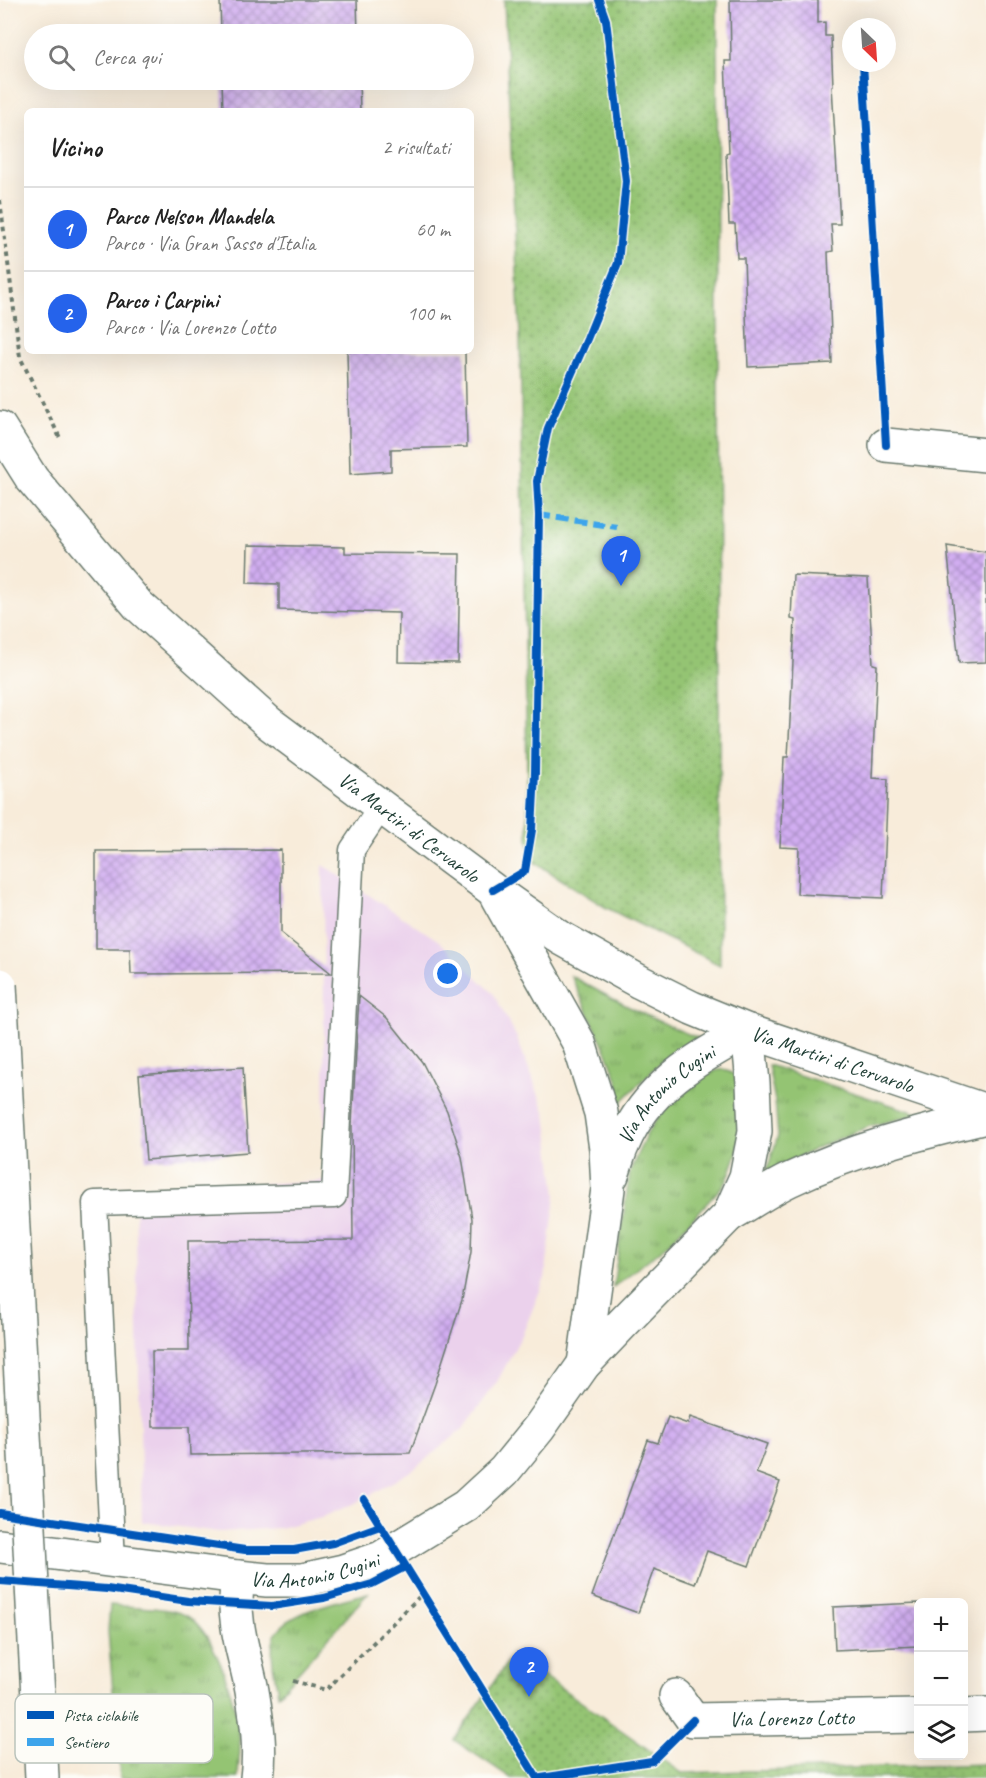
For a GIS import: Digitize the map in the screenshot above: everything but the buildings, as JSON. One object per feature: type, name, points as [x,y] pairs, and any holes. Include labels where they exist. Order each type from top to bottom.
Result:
[{"type":"street","name":"Via Martiri di Cervarolo","points":[[0,428],[32,479],[138,604],[269,723],[561,938],[692,1008],[748,1031],[986,1111]]},
{"type":"street","points":[[886,445],[986,455]]},
{"type":"street","name":"Via Antonio Cugini","points":[[493,890],[579,1043],[601,1113],[608,1189]]},
{"type":"street","points":[[0,985],[38,1694]]},
{"type":"street","name":"Via Antonio Cugini","points":[[584,1364],[608,1189],[622,1144],[635,1119],[654,1094],[708,1052],[748,1031],[755,1131],[746,1177],[729,1215]]},
{"type":"street","name":"Via Antonio Cugini","points":[[0,1546],[267,1580],[302,1580],[343,1571],[381,1558],[466,1506],[504,1471],[584,1364],[729,1215],[788,1181],[846,1156],[889,1141],[986,1117]]},
{"type":"street","points":[[238,1577],[237,1620],[258,1731],[257,1778]]},
{"type":"street","name":"Via Lorenzo Lotto","points":[[676,1696],[693,1720],[914,1716]]},
{"type":"street","points":[[968,1715],[986,1714]]},
{"type":"street","points":[[41,1763],[42,1778]]},
{"type":"lane","points":[[113,1561],[95,1203],[334,1196],[352,850],[381,807]]},
{"type":"path","points":[[0,200],[20,357],[61,440]]},
{"type":"path","points":[[395,1550],[428,1604]]},
{"type":"path","points":[[248,1670],[326,1689],[422,1594]]},
{"type":"shaded area","points":[[323,865],[439,941],[493,993],[517,1038],[546,1114],[556,1195],[545,1278],[523,1333],[497,1382],[463,1429],[414,1469],[364,1499],[325,1516],[280,1528],[219,1532],[142,1522],[135,1189],[325,1181]]},
{"type":"green space","points":[[504,0],[717,0],[720,965],[605,907],[531,860],[528,838],[520,335]]},
{"type":"green space","points":[[571,976],[633,1009],[698,1038],[668,1055],[618,1105],[618,1082],[608,1055]]},
{"type":"green space","points":[[768,1065],[919,1114],[870,1126],[823,1145],[766,1173],[778,1136],[775,1101]]},
{"type":"green space","points":[[723,1069],[737,1076],[740,1117],[738,1150],[727,1181],[666,1246],[613,1287],[630,1171],[645,1137],[661,1112],[684,1090],[706,1073]]},
{"type":"green space","points":[[368,1593],[278,1695],[272,1652],[274,1639],[279,1630],[300,1614]]},
{"type":"green space","points":[[110,1605],[172,1611],[187,1616],[198,1625],[217,1656],[236,1714],[240,1746],[238,1778],[120,1778],[119,1763],[213,1763],[213,1694],[113,1694],[108,1631]]},
{"type":"green space","points":[[513,1654],[682,1773],[986,1764],[986,1778],[511,1778],[454,1740]]},
{"type":"marked path","points":[[539,515],[617,527]]},
{"type":"cycle path","points":[[493,890],[525,871],[532,830],[539,515],[537,481],[548,428],[618,263],[626,181],[606,20],[599,0]]},
{"type":"cycle path","points":[[864,72],[886,445]]},
{"type":"cycle path","points":[[364,1499],[537,1778]]},
{"type":"cycle path","points":[[0,1513],[245,1550],[294,1550],[333,1543],[380,1526]]},
{"type":"cycle path","points":[[0,1581],[107,1589],[188,1601],[272,1606],[324,1598],[372,1584],[405,1567]]},
{"type":"cycle path","points":[[541,1778],[652,1761],[693,1720]]},
{"type":"place","name":"Parco Nelson Mandela","points":[[621,586]]},
{"type":"place","name":"Parco i Carpini","points":[[529,1697]]}]
